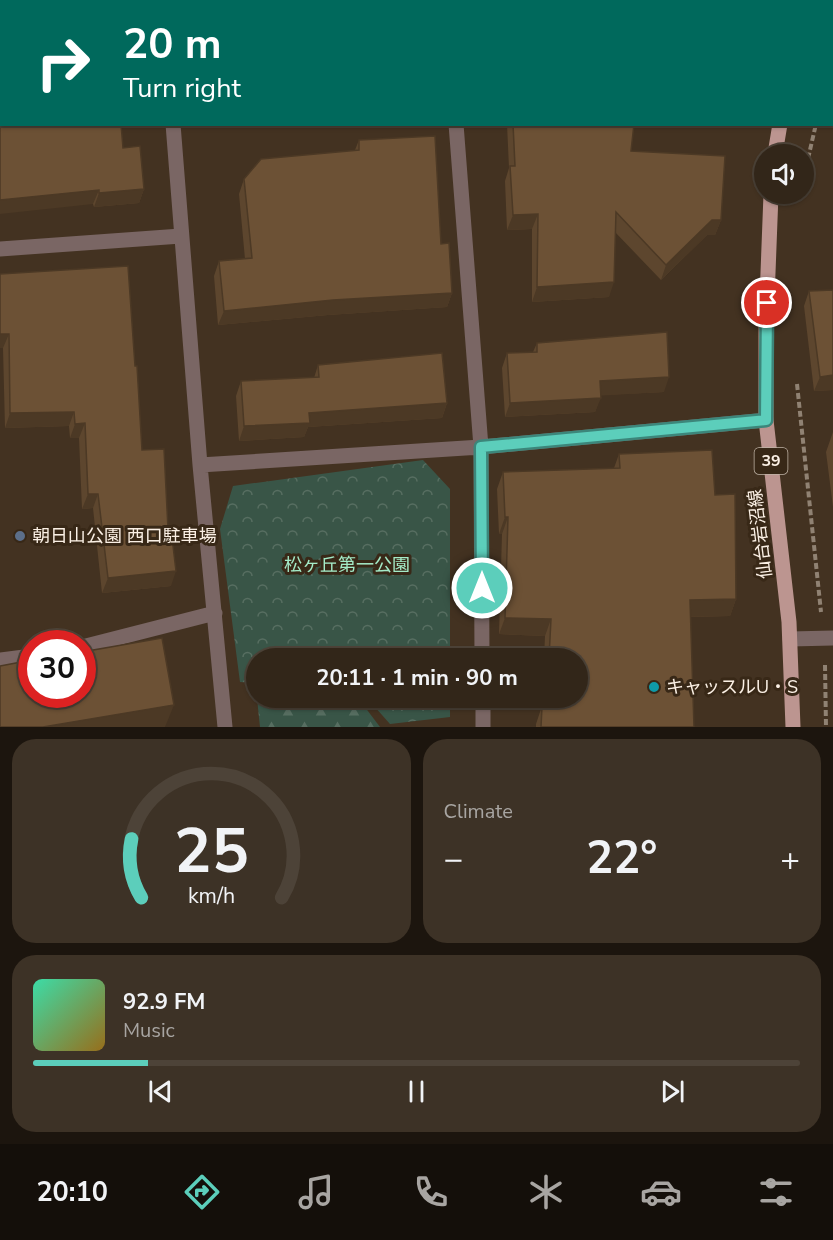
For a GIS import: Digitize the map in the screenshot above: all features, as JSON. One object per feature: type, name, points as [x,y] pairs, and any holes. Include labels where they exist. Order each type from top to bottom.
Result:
[{"type":"main road","points":[[777,144],[780,126]]},
{"type":"main road","name":"仙台岩沼線","points":[[771,204],[766,325],[766,420],[789,622],[793,727]]},
{"type":"street","points":[[173,126],[200,465],[225,727]]},
{"type":"street","points":[[456,126],[481,447],[483,648]]},
{"type":"street","points":[[0,249],[181,236]]},
{"type":"street","points":[[200,465],[481,447],[766,420]]},
{"type":"street","points":[[96,643],[215,613]]},
{"type":"street","points":[[790,639],[828,638]]},
{"type":"street","points":[[0,660],[18,658]]},
{"type":"street","points":[[483,708],[483,727]]},
{"type":"path","points":[[811,144],[816,126]]},
{"type":"path","points":[[796,378],[828,638],[826,727]]},
{"type":"green space","name":"松ヶ丘第一公園","points":[[423,460],[450,489],[450,648],[246,648],[246,682],[240,682],[220,529],[233,486]]},
{"type":"green space","points":[[258,708],[366,708],[380,727],[260,727]]},
{"type":"green space","points":[[376,708],[450,708],[450,717],[390,724]]},
{"type":"building","points":[[0,126],[121,126],[123,148],[140,146],[144,189],[99,193],[99,190],[0,200]]},
{"type":"building","points":[[513,126],[634,126],[631,151],[725,156],[721,220],[712,220],[666,265],[616,212],[614,282],[537,287],[538,214],[513,215],[510,166],[515,166]]},
{"type":"building","points":[[435,136],[441,244],[449,243],[452,293],[333,300],[224,311],[219,261],[252,258],[244,179],[261,159],[359,150],[359,140]]},
{"type":"building","points":[[128,266],[142,450],[164,449],[168,529],[171,529],[176,571],[108,578],[98,494],[88,494],[85,423],[75,424],[74,412],[10,413],[9,334],[0,334],[0,274]]},
{"type":"building","points":[[833,290],[833,375],[820,377],[809,291]]},
{"type":"building","points":[[667,332],[669,377],[600,381],[601,398],[510,403],[507,353],[537,352],[537,343]]},
{"type":"building","points":[[442,353],[447,403],[309,413],[310,423],[244,426],[241,381],[319,377],[318,365]]},
{"type":"building","points":[[712,450],[715,495],[735,494],[736,599],[690,600],[694,727],[541,727],[542,708],[588,708],[588,648],[550,648],[551,619],[505,618],[508,517],[505,517],[503,472],[620,468],[619,454]]},
{"type":"building","points":[[162,638],[174,705],[43,727],[0,727],[0,666],[18,663],[18,708],[96,708],[96,650]]},
{"type":"place","name":"朝日山公園 西口駐車場","points":[[20,536]]},
{"type":"place","name":"キャッスルU・S","points":[[654,687]]},
{"type":"route","points":[[482,588],[481,447],[766,420],[767,303]]}]
